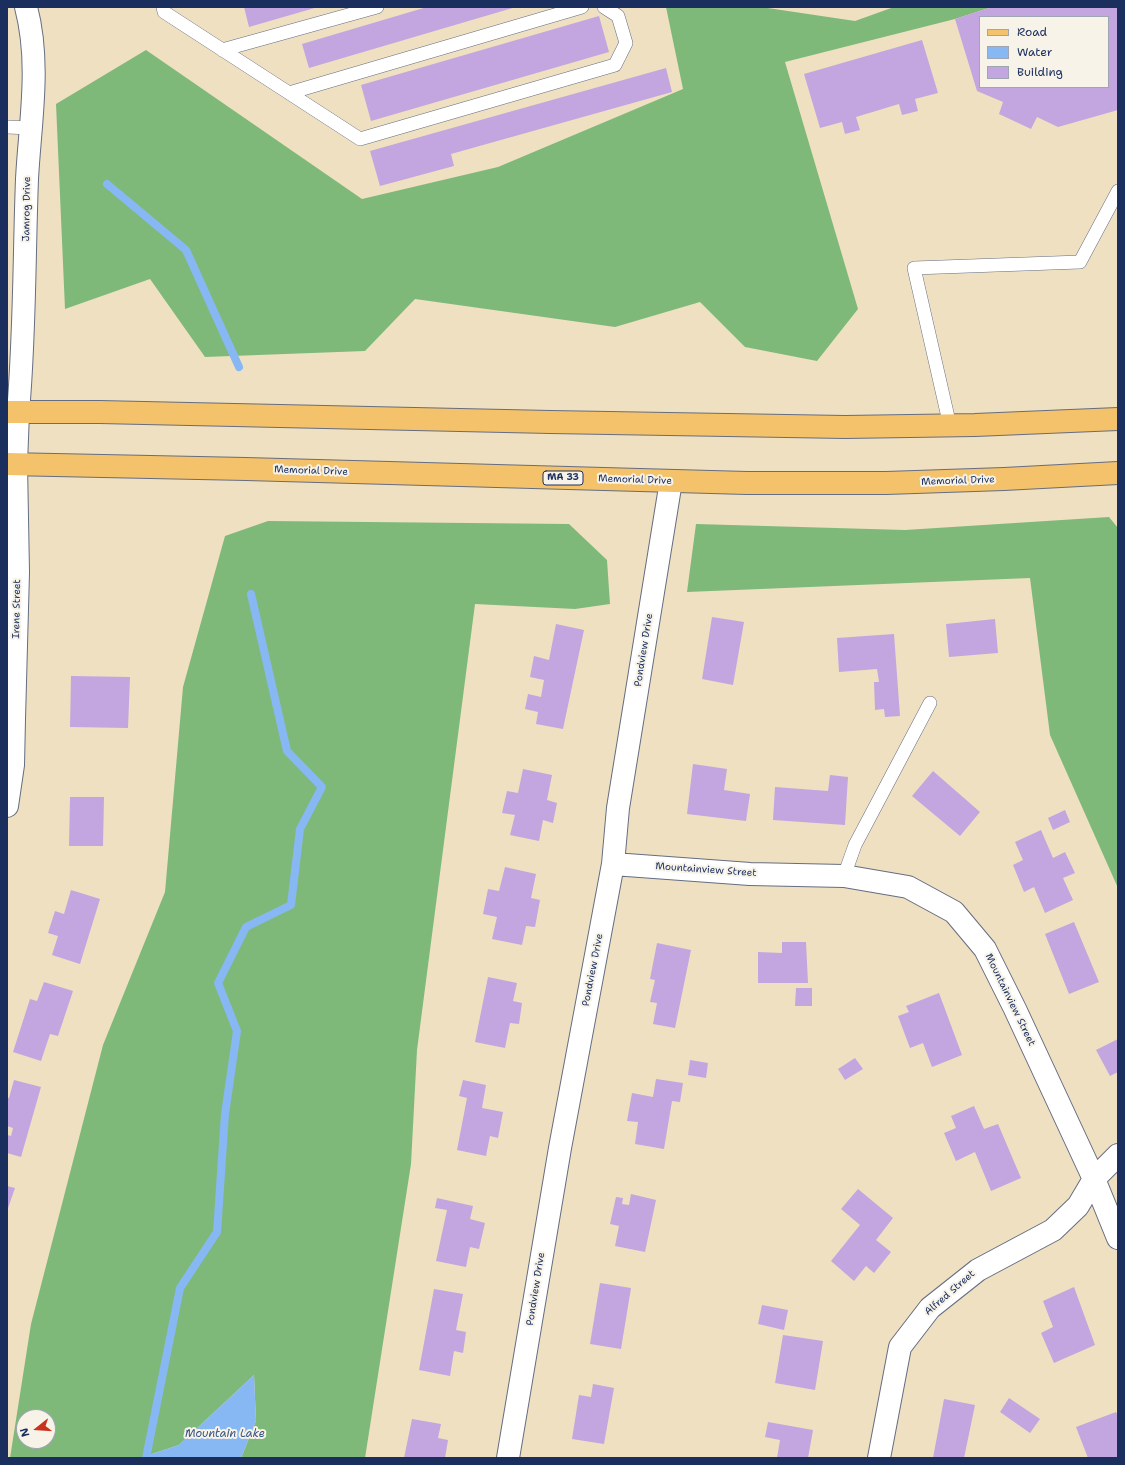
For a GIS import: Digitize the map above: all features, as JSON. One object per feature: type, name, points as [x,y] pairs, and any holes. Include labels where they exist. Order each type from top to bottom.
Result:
[{"type":"main road","points":[[13,412],[99,412],[845,427],[950,426],[1040,423],[1118,418]]},
{"type":"main road","name":"Memorial Drive","points":[[11,464],[747,483],[886,483],[1004,480],[1118,473]]},
{"type":"street","name":"Jamrog Drive","points":[[13,412],[23,359],[27,189],[34,100],[34,55],[30,21],[26,7]]},
{"type":"street","name":"Irene Street","points":[[7,806],[13,765],[11,662],[18,572],[11,464],[13,412]]},
{"type":"street","name":"Pondview Drive","points":[[508,1458],[560,1148],[613,864],[618,808],[672,481]]},
{"type":"street","name":"Mountainview Street","points":[[613,864],[750,874],[844,876],[908,887],[954,912],[985,949],[1094,1179],[1118,1238]]},
{"type":"street","name":"Alfred Street","points":[[879,1458],[900,1347],[930,1308],[978,1270],[1053,1230],[1078,1206],[1094,1179],[1118,1155]]},
{"type":"lane","points":[[163,7],[164,12],[360,139],[615,65],[626,43],[618,16],[604,7]]},
{"type":"lane","points":[[222,50],[377,7]]},
{"type":"lane","points":[[289,93],[582,7]]},
{"type":"lane","points":[[7,127],[31,128]]},
{"type":"lane","points":[[950,426],[914,268],[1080,262],[1118,191]]},
{"type":"lane","points":[[844,876],[855,845],[930,703]]},
{"type":"green space","points":[[666,7],[761,7],[855,21],[894,7],[992,7],[955,19],[785,62],[858,309],[817,361],[745,347],[700,302],[615,327],[415,299],[365,351],[205,357],[150,279],[65,309],[56,104],[146,50],[362,199],[498,167],[683,89]]},
{"type":"green space","points":[[1109,517],[1118,528],[1118,888],[1050,735],[1030,578],[687,592],[696,524],[905,530]]},
{"type":"green space","points":[[268,521],[569,524],[607,560],[610,604],[575,609],[475,604],[417,1050],[411,1164],[365,1458],[241,1458],[256,1421],[254,1375],[179,1445],[140,1458],[10,1458],[16,1420],[16,1449],[56,1449],[56,1409],[18,1409],[31,1324],[103,1045],[165,892],[183,687],[225,536]]},
{"type":"water","name":"Mountain Lake","points":[[254,1375],[256,1421],[241,1458],[140,1458],[179,1445]]},
{"type":"building","points":[[244,7],[318,7],[249,27]]},
{"type":"building","points":[[427,7],[516,7],[309,68],[302,44]]},
{"type":"building","points":[[992,7],[1118,7],[1118,110],[1058,127],[1037,117],[1031,129],[999,114],[1003,102],[977,91],[955,19]]},
{"type":"building","points":[[599,16],[609,52],[371,121],[361,85]]},
{"type":"building","points":[[922,40],[938,93],[915,99],[918,111],[902,115],[899,104],[856,117],[860,130],[845,134],[842,122],[820,128],[804,74]]},
{"type":"building","points":[[666,68],[672,92],[451,154],[454,166],[380,186],[370,151]]},
{"type":"building","points":[[712,617],[744,622],[733,685],[702,679]]},
{"type":"building","points":[[995,619],[998,653],[949,657],[946,624]]},
{"type":"building","points":[[556,624],[584,630],[563,729],[536,724],[538,712],[525,709],[528,694],[541,697],[544,680],[530,677],[534,656],[549,660]]},
{"type":"building","points":[[894,634],[900,716],[885,717],[884,709],[875,710],[874,682],[879,682],[877,669],[839,672],[837,638]]},
{"type":"building","points":[[71,676],[130,677],[128,728],[70,727]]},
{"type":"building","points":[[693,764],[727,769],[724,790],[750,794],[746,821],[687,814]]},
{"type":"building","points":[[523,769],[552,775],[547,800],[557,803],[553,823],[543,820],[539,841],[510,835],[515,815],[502,813],[507,791],[518,793]]},
{"type":"building","points":[[933,771],[980,812],[960,836],[912,796]]},
{"type":"building","points":[[830,775],[848,777],[845,825],[773,820],[775,787],[828,791]]},
{"type":"building","points":[[70,797],[104,797],[103,846],[69,846]]},
{"type":"building","points":[[1065,810],[1070,822],[1053,830],[1048,818]]},
{"type":"building","points":[[1041,830],[1053,858],[1065,852],[1075,873],[1063,878],[1073,900],[1045,913],[1034,887],[1024,892],[1013,865],[1023,860],[1015,842]]},
{"type":"building","points":[[505,867],[536,874],[531,898],[540,900],[535,927],[526,926],[522,945],[492,939],[497,917],[483,914],[488,889],[499,891]]},
{"type":"building","points":[[71,890],[100,899],[80,964],[52,955],[58,936],[48,933],[55,911],[64,914]]},
{"type":"building","points":[[1074,922],[1099,982],[1069,994],[1045,934]]},
{"type":"building","points":[[782,942],[806,942],[808,983],[758,983],[758,952],[782,953]]},
{"type":"building","points":[[657,943],[691,950],[675,1028],[653,1024],[657,1003],[650,1002],[655,980],[650,979]]},
{"type":"building","points":[[488,977],[517,983],[513,1001],[522,1003],[519,1024],[510,1023],[505,1048],[475,1042]]},
{"type":"building","points":[[44,982],[73,991],[58,1036],[50,1034],[41,1061],[13,1052],[30,999],[37,1001]]},
{"type":"building","points":[[796,988],[812,988],[812,1006],[795,1006]]},
{"type":"building","points":[[939,993],[962,1055],[932,1067],[923,1043],[910,1048],[898,1016],[909,1012],[906,1006]]},
{"type":"building","points":[[1118,1039],[1118,1072],[1110,1076],[1096,1050]]},
{"type":"building","points":[[855,1058],[863,1069],[845,1080],[838,1069]]},
{"type":"building","points":[[690,1060],[708,1063],[706,1078],[688,1075]]},
{"type":"building","points":[[656,1079],[683,1083],[680,1102],[672,1101],[664,1149],[635,1144],[638,1122],[627,1121],[632,1093],[653,1097]]},
{"type":"building","points":[[14,1080],[41,1087],[21,1157],[7,1153],[7,1135],[11,1136],[13,1128],[7,1126],[7,1098],[9,1098]]},
{"type":"building","points":[[463,1080],[486,1085],[482,1108],[503,1112],[498,1138],[490,1136],[486,1156],[457,1150],[467,1098],[459,1096]]},
{"type":"building","points":[[974,1106],[984,1129],[998,1124],[1021,1178],[991,1191],[975,1152],[956,1161],[944,1133],[956,1128],[951,1116]]},
{"type":"building","points":[[7,1186],[15,1188],[7,1211]]},
{"type":"building","points":[[858,1189],[893,1218],[876,1240],[891,1252],[874,1273],[866,1266],[854,1281],[831,1261],[860,1225],[841,1209]]},
{"type":"building","points":[[631,1194],[656,1200],[645,1252],[615,1246],[619,1226],[610,1224],[616,1197],[623,1198],[622,1204],[629,1205]]},
{"type":"building","points":[[437,1198],[473,1206],[470,1219],[485,1223],[479,1249],[470,1247],[466,1267],[436,1261],[447,1210],[435,1208]]},
{"type":"building","points":[[600,1283],[631,1288],[621,1349],[590,1344]]},
{"type":"building","points":[[1074,1287],[1095,1345],[1054,1363],[1041,1333],[1053,1327],[1043,1301]]},
{"type":"building","points":[[434,1289],[463,1294],[456,1330],[466,1332],[463,1353],[454,1351],[450,1376],[419,1370]]},
{"type":"building","points":[[762,1305],[788,1310],[784,1330],[758,1324]]},
{"type":"building","points":[[783,1335],[823,1341],[815,1390],[775,1383]]},
{"type":"building","points":[[593,1384],[614,1388],[604,1444],[572,1439],[579,1395],[591,1397]]},
{"type":"building","points":[[1009,1398],[1040,1419],[1030,1433],[1000,1412]]},
{"type":"building","points":[[944,1399],[975,1405],[964,1458],[933,1458]]},
{"type":"building","points":[[1116,1412],[1118,1416],[1118,1458],[1088,1458],[1076,1427]]},
{"type":"building","points":[[412,1419],[441,1424],[438,1438],[448,1440],[445,1458],[404,1458]]},
{"type":"building","points":[[768,1422],[813,1430],[808,1458],[777,1458],[780,1440],[765,1437]]},
{"type":"waterway","points":[[107,184],[186,250],[239,367]]},
{"type":"waterway","points":[[146,1458],[180,1288],[217,1232],[225,1114],[237,1031],[218,983],[246,927],[291,905],[300,829],[322,787],[287,751],[251,594]]}]
